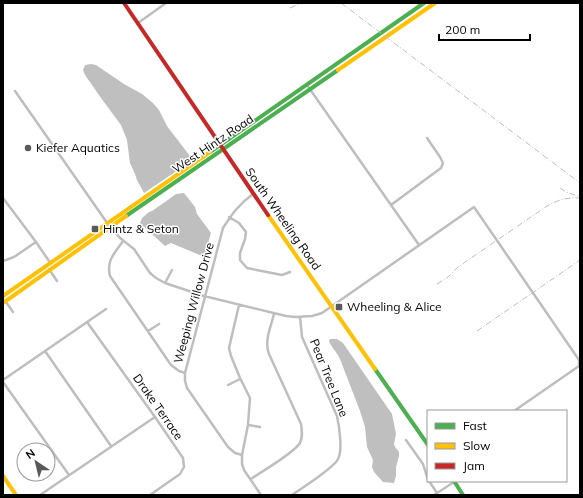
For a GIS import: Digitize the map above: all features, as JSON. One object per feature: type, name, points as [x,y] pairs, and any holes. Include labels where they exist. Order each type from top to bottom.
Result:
[{"type":"main road","name":"South Wheeling Road","points":[[124,3],[253,194],[427,444]]},
{"type":"main road","name":"West Hintz Road","points":[[3,296],[424,3]]},
{"type":"main road","name":"West Hintz Road","points":[[4,302],[110,227],[435,3]]},
{"type":"main road","points":[[3,476],[16,495]]},
{"type":"main road","points":[[454,482],[463,495]]},
{"type":"street","points":[[137,23],[166,3]]},
{"type":"street","points":[[307,85],[419,245]]},
{"type":"street","points":[[15,91],[107,223],[123,241],[134,249],[150,273],[165,283],[204,296],[239,305],[286,316],[300,317],[322,313],[474,207],[579,360],[579,366],[515,410]]},
{"type":"street","points":[[391,205],[441,168],[443,163],[427,138]]},
{"type":"street","name":"Weeping Willow Drive","points":[[242,455],[235,453],[228,447],[187,388],[185,373],[223,228],[235,210],[253,194]]},
{"type":"street","points":[[3,198],[36,242],[48,264],[49,270],[57,281]]},
{"type":"street","points":[[229,218],[240,223],[246,232],[240,253],[240,260],[247,268],[282,275],[290,272]]},
{"type":"street","points":[[123,241],[110,260],[110,276],[173,367],[178,371],[185,373]]},
{"type":"street","points":[[3,261],[14,257],[36,242]]},
{"type":"street","points":[[48,264],[54,267]]},
{"type":"street","points":[[165,283],[172,270]]},
{"type":"street","points":[[4,302],[13,312]]},
{"type":"street","points":[[239,305],[229,348],[240,378],[250,398],[248,425],[242,455],[242,464],[261,495]]},
{"type":"street","points":[[69,475],[3,381],[106,309]]},
{"type":"street","points":[[251,479],[292,451],[299,444],[303,432],[301,424],[267,348],[274,313]]},
{"type":"street","name":"Pear Tree Lane","points":[[292,495],[333,466],[339,457],[340,451],[337,416],[302,337],[300,317]]},
{"type":"street","name":"Drake Terrace","points":[[87,322],[182,456],[184,464],[183,470],[180,474],[150,495]]},
{"type":"street","points":[[148,331],[159,324]]},
{"type":"street","points":[[45,351],[111,446]]},
{"type":"street","points":[[228,385],[240,378]]},
{"type":"street","points":[[40,495],[155,417]]},
{"type":"street","points":[[248,425],[260,427]]},
{"type":"street","points":[[406,440],[423,464],[427,477]]},
{"type":"street","points":[[429,482],[436,494],[454,482]]},
{"type":"shaded area","points":[[85,65],[96,65],[142,94],[153,103],[159,110],[167,126],[193,160],[144,193],[130,163],[127,140],[121,125],[85,75],[83,70]]},
{"type":"shaded area","points":[[184,193],[195,207],[197,214],[211,233],[205,254],[202,256],[171,243],[165,246],[140,223],[142,218],[149,212],[176,194]]},
{"type":"shaded area","points":[[330,339],[337,339],[343,343],[392,414],[396,434],[394,444],[399,452],[394,483],[383,482],[374,472],[372,467],[373,460],[367,447],[365,427],[360,411],[340,359],[329,341]]},
{"type":"railway","points":[[290,8],[302,3]]},
{"type":"railway","points":[[341,3],[580,183]]},
{"type":"railway","points":[[560,188],[566,192],[578,196]]},
{"type":"railway","points":[[437,284],[448,277],[458,267],[547,206],[563,199],[580,198]]},
{"type":"railway","points":[[477,331],[580,260]]},
{"type":"traffic: fast","points":[[210,152],[424,3]]},
{"type":"traffic: fast","points":[[126,216],[338,70]]},
{"type":"traffic: fast","points":[[375,369],[427,444]]},
{"type":"traffic: fast","points":[[455,482],[463,495]]},
{"type":"traffic: slow","points":[[338,70],[435,3]]},
{"type":"traffic: slow","points":[[3,296],[210,152]]},
{"type":"traffic: slow","points":[[268,215],[375,369]]},
{"type":"traffic: slow","points":[[3,303],[126,216]]},
{"type":"traffic: slow","points":[[3,476],[16,495]]},
{"type":"traffic: jam","points":[[124,3],[268,215]]},
{"type":"place","name":"Kiefer Aquatics","points":[[28,148]]},
{"type":"place","name":"Hintz & Seton","points":[[95,229]]},
{"type":"place","name":"Wheeling & Alice","points":[[339,307]]}]
